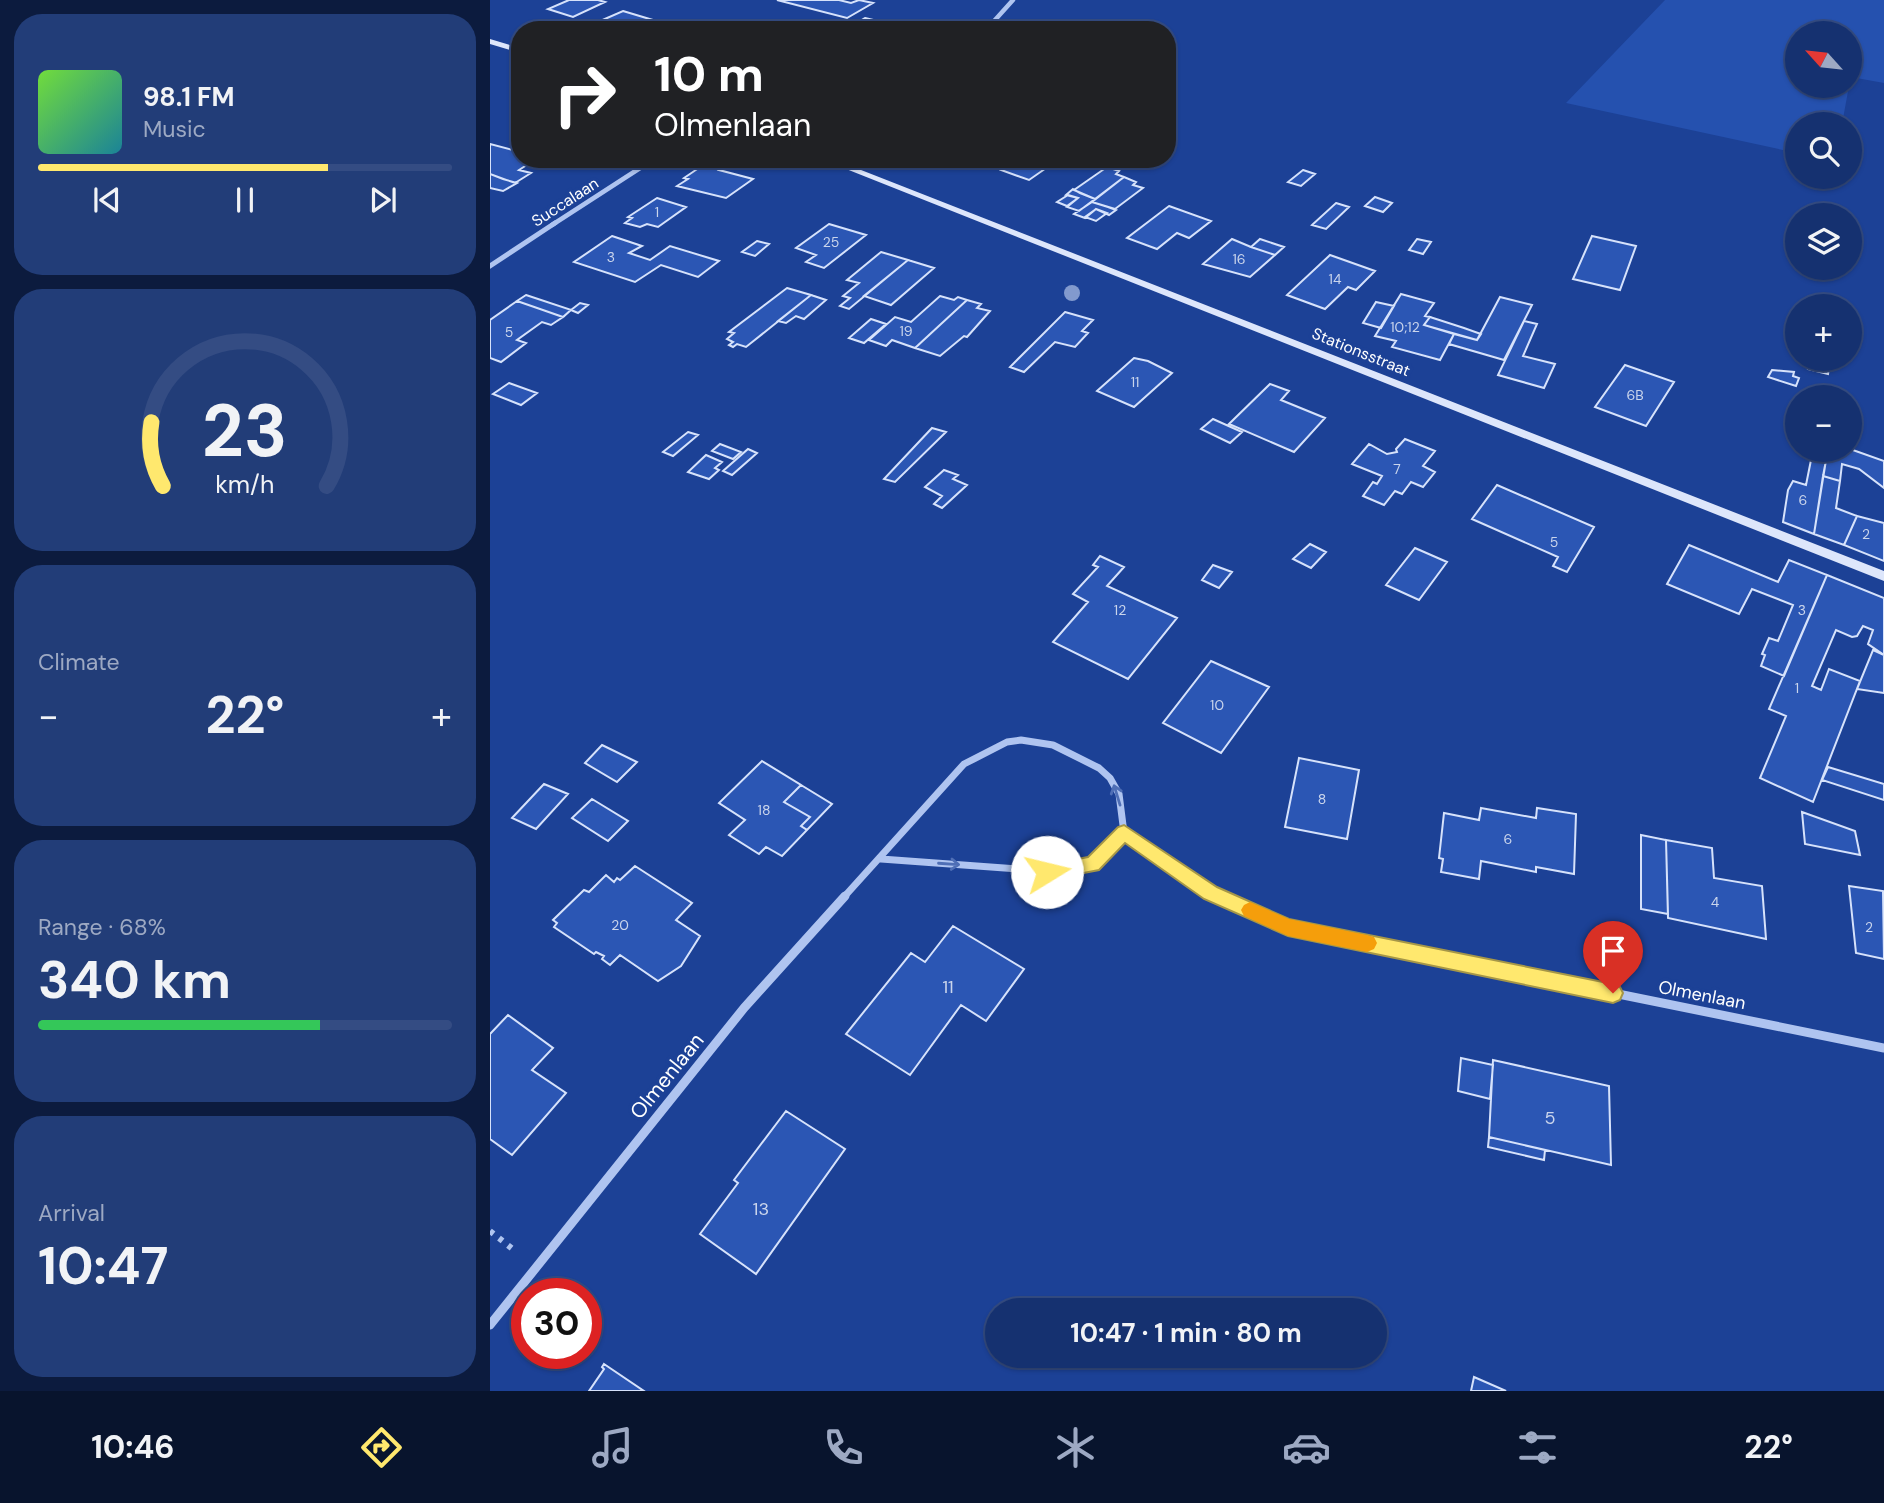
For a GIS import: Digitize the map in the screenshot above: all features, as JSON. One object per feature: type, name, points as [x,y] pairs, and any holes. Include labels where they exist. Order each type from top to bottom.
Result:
[{"type":"street","points":[[994,21],[1013,0]]},
{"type":"street","points":[[490,41],[511,48]]},
{"type":"street","name":"Succalaan","points":[[490,266],[640,168]]},
{"type":"street","name":"Stationsstraat","points":[[848,168],[1884,576]]},
{"type":"street","name":"Olmenlaan","points":[[490,1325],[744,1008],[964,764],[989,749],[1010,741],[1051,744],[1088,760],[1105,771],[1118,791],[1124,833],[1211,893],[1288,927],[1884,1048]]},
{"type":"street","points":[[881,859],[1047,872],[1093,864],[1124,833]]},
{"type":"shaded area","points":[[1665,0],[1884,0],[1884,83],[1862,79],[1862,21],[1785,21],[1785,98],[1847,98],[1844,112],[1785,112],[1785,150],[1566,103]]},
{"type":"building","points":[[569,0],[605,2],[573,17],[548,9]]},
{"type":"building","points":[[777,0],[839,0],[851,3],[859,0],[873,3],[847,18]]},
{"type":"building","points":[[623,11],[653,20],[651,21],[600,21]]},
{"type":"building","points":[[490,144],[511,150],[511,168],[522,168],[519,170],[531,173],[515,183],[490,174]]},
{"type":"building","points":[[699,168],[722,168],[719,170],[753,179],[726,198],[677,186],[688,179],[684,178]]},
{"type":"building","points":[[1004,168],[1046,168],[1029,180],[1001,170]]},
{"type":"building","points":[[1106,168],[1119,171],[1116,174],[1124,177],[1095,199],[1074,190]]},
{"type":"building","points":[[1303,170],[1315,174],[1301,186],[1288,182]]},
{"type":"building","points":[[490,174],[517,183],[503,191],[490,188]]},
{"type":"building","points":[[1124,177],[1136,182],[1133,185],[1143,188],[1115,209],[1092,202]]},
{"type":"building","points":[[1073,189],[1095,199],[1079,211],[1067,207],[1078,198],[1066,195]]},
{"type":"building","points":[[1068,195],[1078,198],[1067,206],[1057,202]]},
{"type":"building","points":[[1375,197],[1392,203],[1383,212],[1365,206]]},
{"type":"building","points":[[657,198],[686,207],[658,227],[647,224],[640,227],[625,223],[632,218],[628,217]]},
{"type":"building","points":[[1092,202],[1116,210],[1109,215],[1096,209],[1085,218],[1074,214]]},
{"type":"building","points":[[1336,203],[1349,207],[1326,229],[1312,225]]},
{"type":"building","points":[[1169,206],[1211,221],[1189,238],[1177,233],[1157,249],[1127,238]]},
{"type":"building","points":[[1096,209],[1107,213],[1096,221],[1085,217]]},
{"type":"building","points":[[829,224],[866,235],[824,268],[806,262],[816,255],[796,248]]},
{"type":"building","points":[[612,236],[642,246],[629,253],[650,260],[670,246],[719,261],[698,277],[661,265],[635,282],[574,262]]},
{"type":"building","points":[[1592,236],[1636,246],[1620,290],[1573,279]]},
{"type":"building","points":[[1232,239],[1275,255],[1250,277],[1203,264]]},
{"type":"building","points":[[1260,239],[1284,247],[1275,255],[1251,247]]},
{"type":"building","points":[[1417,239],[1431,242],[1423,254],[1409,250]]},
{"type":"building","points":[[757,241],[769,244],[755,256],[742,252]]},
{"type":"building","points":[[881,252],[908,260],[849,309],[840,306],[850,298],[843,296],[859,283],[847,280]]},
{"type":"building","points":[[1330,255],[1375,271],[1356,290],[1348,287],[1325,309],[1287,295]]},
{"type":"building","points":[[908,260],[934,268],[891,305],[864,296]]},
{"type":"building","points":[[787,288],[811,295],[746,347],[729,345],[733,342],[727,339],[734,333],[729,332]]},
{"type":"building","points":[[1401,294],[1434,303],[1425,316],[1430,317],[1424,325],[1454,334],[1440,360],[1392,347],[1396,341],[1375,336]]},
{"type":"building","points":[[526,295],[571,310],[563,317],[517,301]]},
{"type":"building","points":[[811,295],[826,300],[804,319],[796,316],[786,323],[778,321]]},
{"type":"building","points":[[940,296],[967,300],[915,348],[892,340],[886,346],[869,340],[895,317],[911,322]]},
{"type":"building","points":[[1500,297],[1532,305],[1504,360],[1449,344],[1454,334],[1477,340]]},
{"type":"building","points":[[967,300],[981,304],[977,308],[990,311],[967,337],[964,336],[940,356],[915,348]]},
{"type":"building","points":[[517,301],[563,317],[551,325],[542,322],[517,340],[526,343],[501,362],[490,358],[490,320]]},
{"type":"building","points":[[1376,302],[1394,306],[1381,328],[1363,323]]},
{"type":"building","points":[[580,303],[588,305],[578,313],[571,310]]},
{"type":"building","points":[[1065,312],[1093,320],[1082,331],[1088,333],[1075,347],[1055,342],[1024,372],[1010,367]]},
{"type":"building","points":[[1430,317],[1481,334],[1477,340],[1424,325]]},
{"type":"building","points":[[871,319],[886,324],[864,343],[849,338]]},
{"type":"building","points":[[1524,321],[1537,324],[1523,356],[1555,364],[1544,388],[1498,375]]},
{"type":"building","points":[[1134,358],[1148,361],[1172,373],[1134,407],[1097,391]]},
{"type":"building","points":[[1625,365],[1674,382],[1646,426],[1595,407]]},
{"type":"building","points":[[1772,370],[1794,372],[1793,376],[1799,378],[1796,385],[1793,385],[1768,377]]},
{"type":"building","points":[[509,383],[537,393],[521,405],[493,394]]},
{"type":"building","points":[[1270,384],[1289,391],[1281,400],[1325,418],[1294,452],[1229,424]]},
{"type":"building","points":[[1213,419],[1242,432],[1230,443],[1201,429]]},
{"type":"building","points":[[932,428],[946,432],[895,482],[884,479]]},
{"type":"building","points":[[688,432],[698,435],[673,456],[663,452]]},
{"type":"building","points":[[1405,439],[1435,451],[1423,466],[1435,472],[1423,487],[1411,482],[1402,494],[1395,491],[1384,505],[1363,496],[1373,482],[1377,484],[1382,476],[1352,464],[1369,444],[1387,454],[1397,452],[1396,449]]},
{"type":"building","points":[[720,444],[741,452],[733,459],[712,451]]},
{"type":"building","points":[[748,449],[757,453],[732,475],[723,471]]},
{"type":"building","points":[[1862,453],[1884,461],[1884,488],[1859,469],[1842,464],[1840,481],[1823,476],[1826,462],[1862,462]]},
{"type":"building","points":[[706,455],[722,462],[715,468],[719,470],[709,479],[688,472]]},
{"type":"building","points":[[1811,462],[1826,462],[1814,534],[1783,522],[1788,490],[1793,481],[1806,485]]},
{"type":"building","points":[[944,470],[958,475],[953,479],[967,485],[942,508],[934,504],[942,496],[925,487]]},
{"type":"building","points":[[1823,476],[1840,481],[1836,508],[1857,516],[1844,545],[1814,534]]},
{"type":"building","points":[[1497,485],[1594,527],[1567,572],[1553,566],[1558,557],[1472,519]]},
{"type":"building","points":[[1857,516],[1884,523],[1884,561],[1844,545]]},
{"type":"building","points":[[1310,544],[1326,552],[1311,568],[1293,559]]},
{"type":"building","points":[[1689,545],[1778,582],[1789,560],[1827,575],[1784,676],[1761,666],[1765,655],[1762,654],[1769,638],[1778,641],[1793,605],[1752,589],[1739,614],[1667,584]]},
{"type":"building","points":[[1415,548],[1447,562],[1419,600],[1386,585]]},
{"type":"building","points":[[1100,556],[1124,567],[1107,586],[1177,618],[1128,679],[1053,642],[1088,602],[1073,594],[1098,567],[1093,565]]},
{"type":"building","points":[[1213,565],[1232,572],[1219,588],[1202,580]]},
{"type":"building","points":[[1827,575],[1884,598],[1884,655],[1868,644],[1873,630],[1863,626],[1857,636],[1852,637],[1836,630],[1812,686],[1821,690],[1829,669],[1860,681],[1813,802],[1760,778],[1786,716],[1769,709]]},
{"type":"building","points":[[1873,650],[1884,655],[1884,693],[1857,689]]},
{"type":"building","points":[[1211,661],[1269,687],[1221,753],[1163,723]]},
{"type":"building","points":[[602,745],[637,762],[617,782],[585,763]]},
{"type":"building","points":[[1299,758],[1359,770],[1347,839],[1285,827]]},
{"type":"building","points":[[762,761],[801,785],[784,802],[810,817],[801,826],[807,830],[782,856],[766,847],[759,854],[729,835],[745,820],[719,803]]},
{"type":"building","points":[[1828,767],[1884,784],[1884,800],[1822,780]]},
{"type":"building","points":[[544,784],[568,794],[536,829],[512,818]]},
{"type":"building","points":[[801,785],[832,804],[807,830],[801,826],[810,817],[784,802]]},
{"type":"building","points":[[592,799],[628,821],[608,841],[572,818]]},
{"type":"building","points":[[1481,808],[1536,818],[1537,808],[1576,814],[1574,874],[1536,867],[1536,872],[1481,861],[1479,879],[1441,872],[1443,859],[1439,858],[1444,813],[1479,820]]},
{"type":"building","points":[[1802,812],[1855,831],[1860,855],[1805,844]]},
{"type":"building","points":[[1641,835],[1666,840],[1668,914],[1641,909]]},
{"type":"building","points":[[1666,840],[1712,848],[1714,878],[1762,886],[1766,939],[1668,918]]},
{"type":"building","points":[[635,866],[692,903],[676,920],[700,936],[681,966],[658,981],[620,955],[610,965],[602,959],[604,956],[596,952],[594,954],[554,927],[557,923],[553,920],[584,890],[589,892],[606,875],[614,882],[617,878],[620,880]]},
{"type":"building","points":[[1849,886],[1883,891],[1884,959],[1856,953]]},
{"type":"building","points":[[953,926],[1024,969],[986,1021],[961,1005],[910,1075],[846,1034],[911,953],[925,962]]},
{"type":"building","points":[[508,1015],[553,1048],[532,1070],[566,1093],[512,1155],[490,1139],[490,1034]]},
{"type":"building","points":[[1461,1058],[1493,1065],[1490,1099],[1458,1091]]},
{"type":"building","points":[[1493,1060],[1609,1086],[1611,1165],[1489,1137]]},
{"type":"building","points":[[786,1111],[845,1149],[756,1274],[700,1234],[738,1183],[734,1180]]},
{"type":"building","points":[[1489,1137],[1545,1150],[1544,1160],[1488,1147]]},
{"type":"building","points":[[604,1364],[644,1391],[589,1391],[604,1369]]},
{"type":"building","points":[[1474,1377],[1506,1391],[1471,1391]]},
{"type":"slow traffic","points":[[1250,910],[1288,927],[1367,943]]},
{"type":"route","points":[[1047,872],[1093,864],[1124,833],[1211,893],[1288,927],[1613,993]]}]
